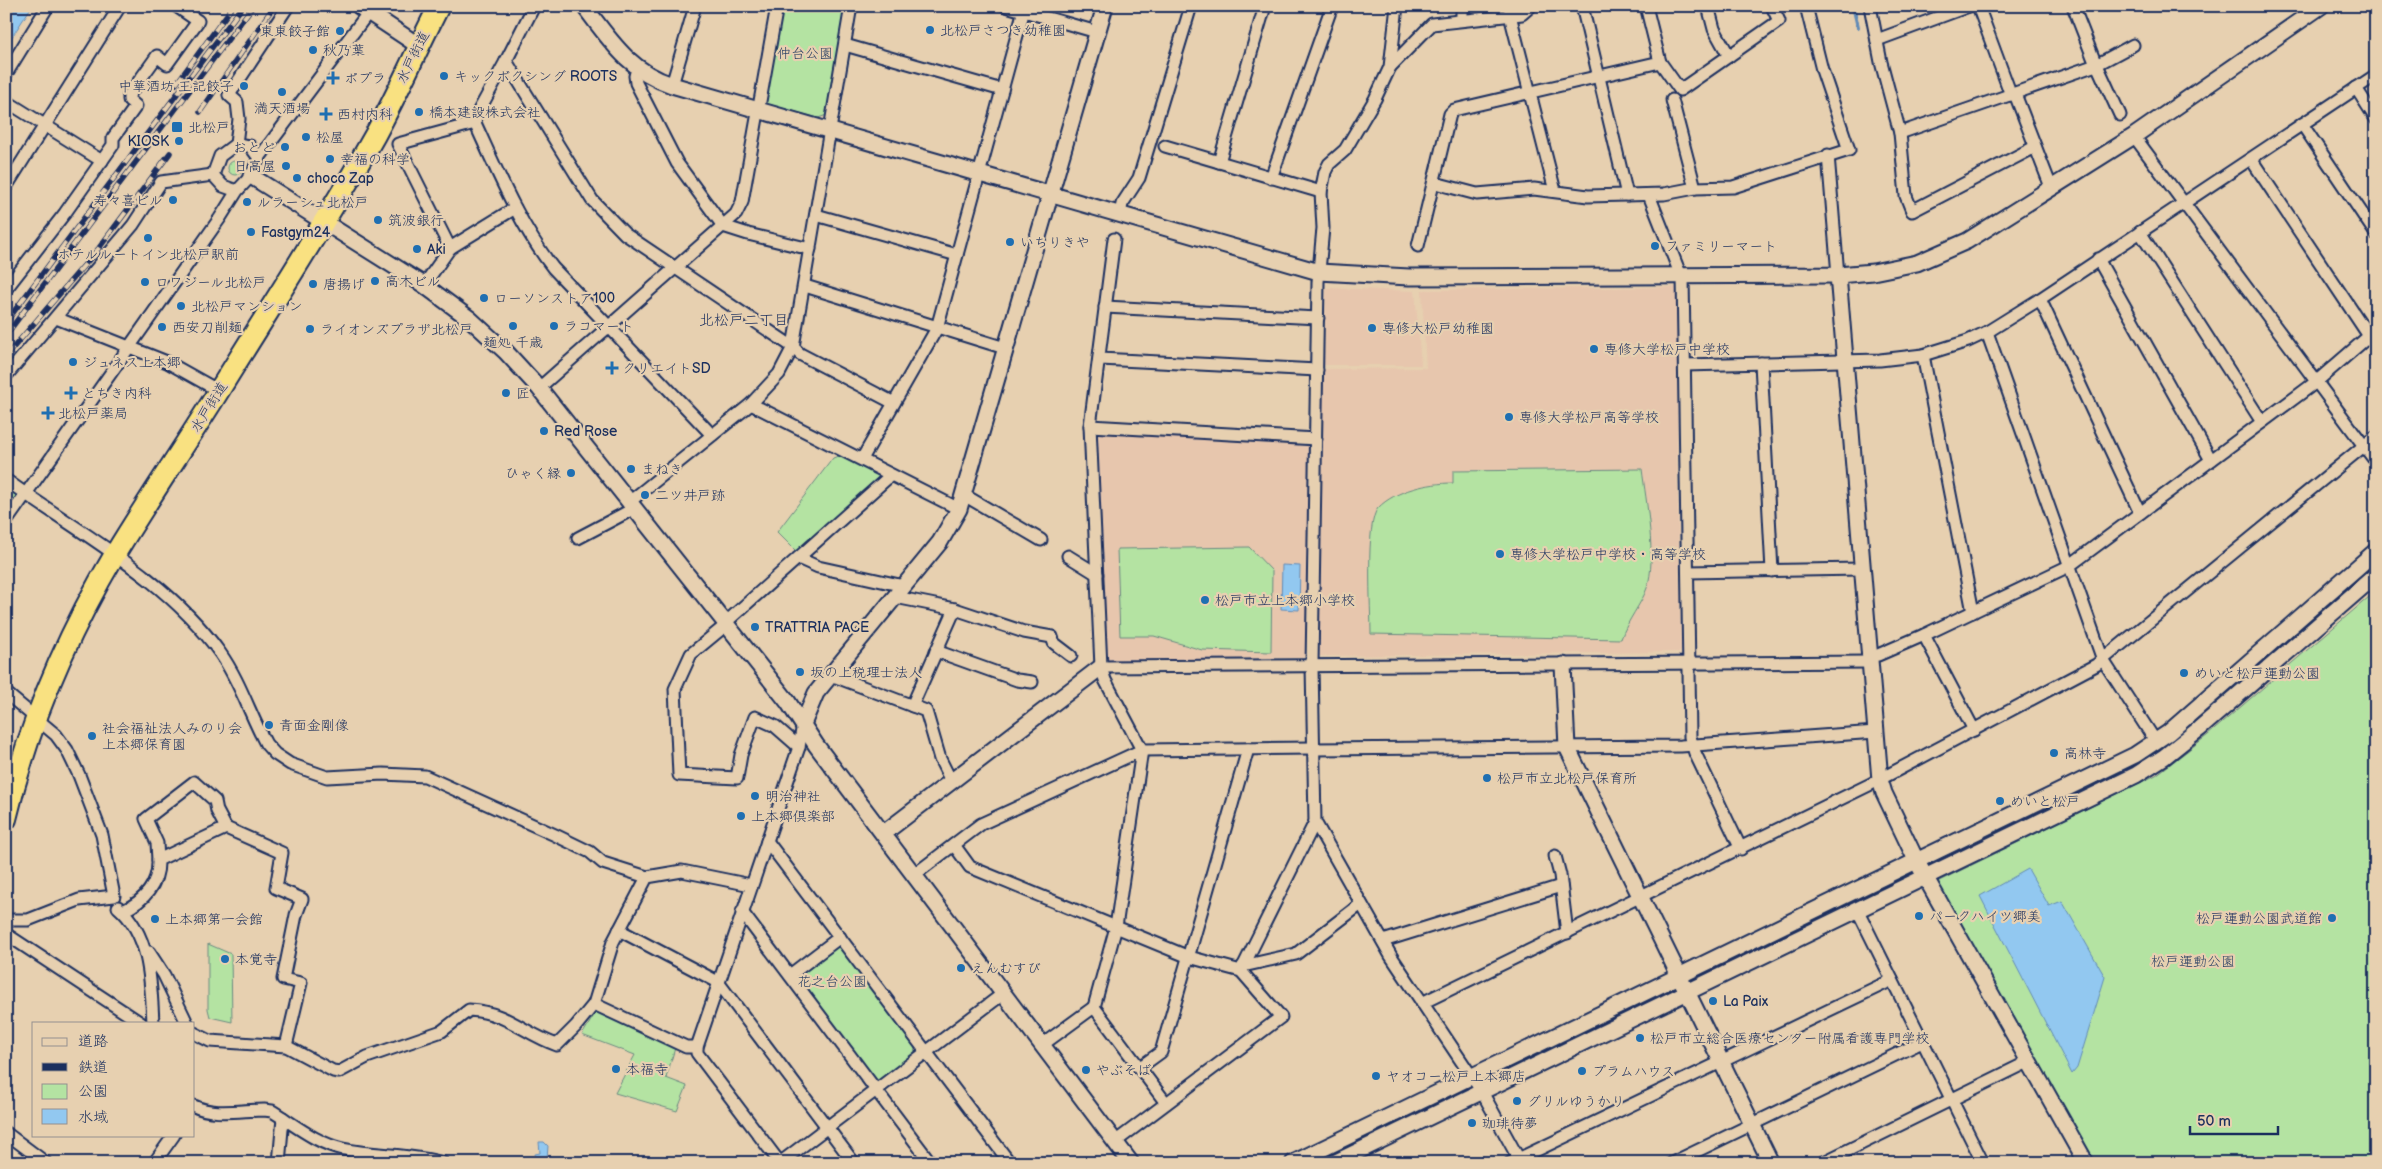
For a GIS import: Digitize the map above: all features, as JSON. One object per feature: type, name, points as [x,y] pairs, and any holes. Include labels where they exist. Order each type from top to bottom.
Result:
[{"type":"highway","name":"水戸街道","points":[[6,819],[19,769],[36,717],[72,636],[115,555],[324,222],[376,133],[439,6]]},
{"type":"street","points":[[6,74],[48,6]]},
{"type":"street","points":[[6,187],[120,6]]},
{"type":"street","points":[[6,289],[113,145],[113,138],[136,106],[129,100],[129,95],[157,56],[167,64],[198,21],[176,6]]},
{"type":"street","points":[[236,144],[237,102],[229,95],[288,6]]},
{"type":"street","points":[[534,6],[476,116],[475,123],[535,246],[712,435]]},
{"type":"street","points":[[584,6],[615,46],[637,68],[672,85],[1050,192],[1319,272],[1409,277],[1838,275],[1899,268],[1929,259],[1966,241],[2134,136],[2320,6]]},
{"type":"street","points":[[672,85],[695,6]]},
{"type":"street","points":[[539,388],[736,214],[742,202],[777,6]]},
{"type":"street","points":[[578,538],[630,506],[751,404],[779,374],[793,347],[805,286],[850,6]]},
{"type":"street","points":[[1006,6],[1025,9],[1097,32]]},
{"type":"street","points":[[1004,993],[928,1053],[780,1163],[697,1053],[697,1047],[718,982],[799,747],[803,724],[816,693],[940,542],[962,502],[1105,6]]},
{"type":"street","points":[[1120,214],[1122,204],[1139,178],[1191,6]]},
{"type":"street","points":[[1219,162],[1265,6]]},
{"type":"street","points":[[1271,178],[1332,6]]},
{"type":"street","points":[[1397,6],[1390,67],[1375,99],[1345,150],[1329,164],[1320,192],[1323,228],[1319,272],[1312,666],[1315,822],[1383,941],[1482,1092],[1517,1161],[1892,980]]},
{"type":"street","points":[[1462,6],[1462,20]]},
{"type":"street","points":[[1390,67],[1432,24],[1510,11],[1522,14],[1531,6]]},
{"type":"street","points":[[1582,6],[1627,196]]},
{"type":"street","points":[[1646,6],[1660,62],[1680,90],[1779,21],[1772,6]]},
{"type":"street","points":[[1708,6],[1714,29],[1729,56]]},
{"type":"street","points":[[1435,183],[1477,194],[1534,189],[1588,196],[1650,196],[1695,188],[1733,187],[1828,155],[1849,150],[1822,70],[1806,6]]},
{"type":"street","points":[[1870,6],[1900,133],[1906,196],[1912,211],[2035,147]]},
{"type":"street","points":[[1877,40],[1969,6]]},
{"type":"street","points":[[1978,6],[2050,187]]},
{"type":"street","points":[[2073,6],[2120,115]]},
{"type":"street","points":[[6,522],[130,347],[237,191],[251,176],[259,158],[364,9],[419,46]]},
{"type":"street","points":[[862,459],[937,328],[1025,9]]},
{"type":"street","points":[[1510,11],[1555,191]]},
{"type":"street","points":[[845,45],[1002,90]]},
{"type":"street","points":[[1900,133],[2097,65],[2133,45]]},
{"type":"street","points":[[506,61],[592,200],[625,234],[793,347],[800,354],[894,403]]},
{"type":"street","points":[[1418,246],[1435,183],[1450,114],[1454,110],[1660,62]]},
{"type":"street","points":[[637,68],[636,83],[677,163],[723,226],[810,249]]},
{"type":"street","points":[[1685,365],[1880,360],[1923,355],[1968,341],[1987,332],[2040,299],[2376,75]]},
{"type":"street","points":[[2356,88],[2376,119]]},
{"type":"street","points":[[1672,100],[1695,188]]},
{"type":"street","points":[[6,101],[102,161]]},
{"type":"street","points":[[398,144],[475,123]]},
{"type":"street","points":[[2302,124],[2376,234]]},
{"type":"street","points":[[376,133],[398,144],[450,248]]},
{"type":"street","points":[[2134,136],[2376,462]]},
{"type":"street","points":[[213,174],[220,156],[236,144],[250,146],[259,158]]},
{"type":"street","points":[[1166,146],[1320,192]]},
{"type":"street","points":[[1828,155],[1880,780],[1884,793],[1917,862],[2086,1163]]},
{"type":"street","points":[[884,833],[1101,667],[1688,664],[1869,659],[1924,635],[2068,566],[2316,382],[2372,333],[2251,159]]},
{"type":"street","points":[[213,174],[223,186],[237,191]]},
{"type":"street","points":[[6,376],[133,226],[161,182],[213,174]]},
{"type":"street","points":[[251,176],[424,285],[492,338],[539,388],[630,506],[788,702],[914,875],[1131,1163]]},
{"type":"street","points":[[1650,196],[1682,276],[1690,737],[1740,849]]},
{"type":"street","points":[[424,285],[450,248],[515,208]]},
{"type":"street","points":[[816,215],[957,255]]},
{"type":"street","points":[[2140,232],[2262,422]]},
{"type":"street","points":[[1042,1045],[1094,1007],[1116,927],[1142,750],[1105,680],[1101,667],[1090,426],[1114,240]]},
{"type":"street","points":[[2098,259],[2211,460]]},
{"type":"street","points":[[805,286],[1005,348]]},
{"type":"street","points":[[2040,299],[2140,513]]},
{"type":"street","points":[[1105,307],[1318,318]]},
{"type":"street","points":[[56,318],[167,362],[219,391]]},
{"type":"street","points":[[1987,332],[2068,566],[2103,660],[2156,742]]},
{"type":"street","points":[[1923,355],[1973,612]]},
{"type":"street","points":[[1100,359],[1317,370]]},
{"type":"street","points":[[1761,362],[1772,571]]},
{"type":"street","points":[[751,404],[891,474],[962,502],[1041,540]]},
{"type":"street","points":[[1090,426],[1316,440]]},
{"type":"street","points":[[1422,1003],[1880,780],[2103,660],[2376,436]]},
{"type":"street","points":[[799,747],[775,726],[755,717],[742,755],[737,778],[679,775],[675,689],[691,654],[891,474]]},
{"type":"street","points":[[6,480],[150,581],[201,630],[220,653],[232,672],[266,744],[275,754],[290,764],[327,777],[383,774],[425,776],[556,835],[590,852],[603,863],[647,877],[682,871],[751,885]]},
{"type":"street","points":[[1293,1163],[2135,755],[2156,742],[2376,551]]},
{"type":"street","points":[[1068,556],[1097,574]]},
{"type":"street","points":[[798,558],[818,567],[1024,632],[1052,637],[1054,643],[1071,656]]},
{"type":"street","points":[[1688,572],[1861,569]]},
{"type":"street","points":[[1334,1163],[2136,775],[2164,757],[2225,708],[2376,576]]},
{"type":"street","points":[[912,706],[955,609]]},
{"type":"street","points":[[1924,635],[1974,730]]},
{"type":"street","points":[[936,651],[1017,680],[1032,682]]},
{"type":"street","points":[[1563,665],[1568,747],[1771,1163]]},
{"type":"street","points":[[830,675],[926,711],[940,759],[951,781]]},
{"type":"street","points":[[6,693],[56,735],[67,750],[79,775],[102,835],[114,896],[118,907],[123,911],[164,975],[187,1022]]},
{"type":"street","points":[[2212,694],[2225,708]]},
{"type":"street","points":[[914,875],[981,824],[1142,750],[1692,745],[1876,732]]},
{"type":"street","points":[[1139,1068],[1161,1052],[1248,749]]},
{"type":"street","points":[[123,911],[139,904],[158,875],[157,843],[146,819],[194,782],[215,801],[217,811],[226,828],[282,853],[276,888],[302,899],[296,914],[283,979],[301,983],[286,1046]]},
{"type":"street","points":[[1242,968],[1315,822]]},
{"type":"street","points":[[158,860],[226,828]]},
{"type":"street","points":[[767,841],[1010,1163]]},
{"type":"street","points":[[954,845],[970,867],[1189,957],[1242,968],[1296,954],[1361,904]]},
{"type":"street","points":[[1554,856],[1562,886],[1567,933]]},
{"type":"street","points":[[195,1034],[210,1041],[286,1046],[333,1071],[339,1072],[367,1057],[442,1031],[469,1010],[490,1013],[513,1021],[533,1035],[557,1045],[594,1004],[613,942],[647,877]]},
{"type":"street","points":[[1383,941],[1562,886]]},
{"type":"street","points":[[6,920],[28,920],[79,900],[114,896]]},
{"type":"street","points":[[1842,898],[1854,913],[1892,980],[1982,1163]]},
{"type":"street","points":[[742,912],[931,1163]]},
{"type":"street","points":[[619,930],[718,982],[854,1163]]},
{"type":"street","points":[[6,934],[140,1022]]},
{"type":"street","points":[[139,937],[150,968],[153,1022]]},
{"type":"street","points":[[790,975],[840,937]]},
{"type":"street","points":[[1115,1142],[1281,1018],[1242,968]]},
{"type":"street","points":[[594,1004],[686,1046],[697,1047]]},
{"type":"street","points":[[1094,1007],[1166,1103]]},
{"type":"street","points":[[1672,1163],[1922,1042]]},
{"type":"street","points":[[1822,1163],[2030,1061]]},
{"type":"street","points":[[195,1107],[213,1110],[264,1110],[283,1118],[308,1134],[343,1149],[420,1157],[443,1163]]},
{"type":"street","points":[[280,1163],[283,1118]]},
{"type":"street","points":[[6,1133],[46,1163]]},
{"type":"street","points":[[154,1163],[173,1136]]},
{"type":"shaded area","name":"専修大学松戸中学校・高等学校","points":[[1678,287],[1677,456],[1681,652],[1319,656],[1321,369],[1426,368],[1422,290]]},
{"type":"shaded area","name":"専修大松戸幼稚園","points":[[1326,288],[1415,291],[1421,365],[1324,365]]},
{"type":"shaded area","name":"松戸市立上本郷小学校","points":[[1099,432],[1306,444],[1309,447],[1306,654],[1302,658],[1108,660],[1105,655],[1096,436]]},
{"type":"green space","name":"仲台公園","points":[[780,6],[845,6],[827,115],[818,118],[768,104],[765,99]]},
{"type":"green space","points":[[235,161],[240,163],[242,168],[240,173],[235,175],[230,173],[228,168],[230,163]]},
{"type":"green space","points":[[844,454],[879,471],[879,479],[798,553],[777,532],[833,458]]},
{"type":"green space","points":[[1642,469],[1650,529],[1650,576],[1645,594],[1621,639],[1371,634],[1371,530],[1378,508],[1394,496],[1423,486],[1453,483],[1453,471]]},
{"type":"green space","points":[[6,483],[21,494],[6,516]]},
{"type":"green space","points":[[1249,547],[1272,571],[1271,652],[1202,650],[1154,636],[1120,636],[1117,549]]},
{"type":"green space","name":"松戸運動公園","points":[[2376,591],[2376,1163],[2096,1163],[1937,882],[2156,775],[2208,735]]},
{"type":"green space","points":[[208,944],[231,954],[232,1022],[210,1017],[208,1009]]},
{"type":"green space","name":"花之台公園","points":[[831,946],[840,947],[915,1048],[914,1054],[879,1081],[873,1079],[797,979],[797,973]]},
{"type":"green space","points":[[596,1012],[675,1048],[666,1078],[687,1086],[677,1111],[615,1093],[635,1055],[582,1035]]},
{"type":"water","points":[[6,6],[32,6],[6,46]]},
{"type":"water","points":[[1282,565],[1300,566],[1299,610],[1281,609]]},
{"type":"water","points":[[2028,869],[2049,906],[2062,901],[2105,977],[2077,1068],[2072,1074],[1980,896]]},
{"type":"water","points":[[539,1142],[544,1142],[548,1146],[547,1159],[544,1163],[535,1163],[535,1154],[540,1153]]},
{"type":"waterway","points":[[1853,6],[1858,27]]},
{"type":"railway","points":[[176,84],[233,6]]},
{"type":"railway","points":[[6,322],[243,6]]},
{"type":"railway","points":[[6,335],[253,6]]},
{"type":"railway","points":[[200,112],[274,6]]},
{"type":"railway","points":[[6,356],[99,248],[170,153]]},
{"type":"place","name":"北松戸さつき幼稚園","points":[[930,30]]},
{"type":"place","name":"東東餃子館","points":[[340,31]]},
{"type":"place","name":"秋乃葉","points":[[313,50]]},
{"type":"place","name":"キックボクシング ROOTS","points":[[444,76]]},
{"type":"place","name":"ポプラ","points":[[333,78]]},
{"type":"place","name":"中華酒坊 王記餃子","points":[[244,86]]},
{"type":"place","name":"満天酒場","points":[[282,92]]},
{"type":"place","name":"橋本建設株式会社","points":[[419,112]]},
{"type":"place","name":"西村内科","points":[[326,114]]},
{"type":"place","name":"北松戸","points":[[177,127]]},
{"type":"place","name":"松屋","points":[[306,137]]},
{"type":"place","name":"KIOSK","points":[[179,141]]},
{"type":"place","name":"おとど","points":[[285,147]]},
{"type":"place","name":"幸福の科学","points":[[330,159]]},
{"type":"place","name":"日高屋","points":[[286,166]]},
{"type":"place","name":"choco Zap","points":[[297,178]]},
{"type":"place","name":"寿々喜ビル","points":[[173,200]]},
{"type":"place","name":"ルラーシュ北松戸","points":[[247,202]]},
{"type":"place","name":"筑波銀行","points":[[378,220]]},
{"type":"place","name":"Fastgym24","points":[[251,232]]},
{"type":"place","name":"ホテルルートイン北松戸駅前","points":[[148,238]]},
{"type":"place","name":"いちりきや","points":[[1010,242]]},
{"type":"place","name":"ファミリーマート","points":[[1655,246]]},
{"type":"place","name":"Aki","points":[[417,249]]},
{"type":"place","name":"高木ビル","points":[[375,281]]},
{"type":"place","name":"ロワジール北松戸","points":[[145,282]]},
{"type":"place","name":"唐揚げ","points":[[313,284]]},
{"type":"place","name":"ローソンストア100","points":[[484,298]]},
{"type":"place","name":"北松戸マンション","points":[[181,306]]},
{"type":"place","name":"麺処 千歳","points":[[513,326]]},
{"type":"place","name":"ラコマート","points":[[554,326]]},
{"type":"place","name":"西安刀削麺","points":[[162,327]]},
{"type":"place","name":"専修大松戸幼稚園","points":[[1372,328]]},
{"type":"place","name":"ライオンズプラザ北松戸","points":[[310,329]]},
{"type":"place","name":"専修大学松戸中学校","points":[[1594,349]]},
{"type":"place","name":"ジュネス上本郷","points":[[73,362]]},
{"type":"place","name":"クリエイトSD","points":[[612,368]]},
{"type":"place","name":"とちき内科","points":[[71,393]]},
{"type":"place","name":"匠","points":[[506,393]]},
{"type":"place","name":"北松戸薬局","points":[[48,413]]},
{"type":"place","name":"専修大学松戸高等学校","points":[[1509,417]]},
{"type":"place","name":"Red Rose","points":[[544,431]]},
{"type":"place","name":"まねき","points":[[631,469]]},
{"type":"place","name":"ひゃく縁","points":[[571,473]]},
{"type":"place","name":"二ツ井戸跡","points":[[645,495]]},
{"type":"place","name":"専修大学松戸中学校・高等学校","points":[[1500,554]]},
{"type":"place","name":"松戸市立上本郷小学校","points":[[1205,600]]},
{"type":"place","name":"TRATTRIA PACE","points":[[755,627]]},
{"type":"place","name":"坂の上税理士法人","points":[[800,672]]},
{"type":"place","name":"めいと松戸運動公園","points":[[2184,673]]},
{"type":"place","name":"青面金剛像","points":[[269,725]]},
{"type":"place","name":"社会福祉法人みのり会 上本郷保育園","points":[[92,736]]},
{"type":"place","name":"高林寺","points":[[2054,753]]},
{"type":"place","name":"松戸市立北松戸保育所","points":[[1487,778]]},
{"type":"place","name":"明治神社","points":[[755,796]]},
{"type":"place","name":"めいと松戸","points":[[2000,801]]},
{"type":"place","name":"上本郷倶楽部","points":[[741,816]]},
{"type":"place","name":"パークハイツ郷美","points":[[1919,916]]},
{"type":"place","name":"松戸運動公園武道館","points":[[2332,918]]},
{"type":"place","name":"上本郷第一会館","points":[[155,919]]},
{"type":"place","name":"本覚寺","points":[[225,959]]},
{"type":"place","name":"えんむすび","points":[[961,968]]},
{"type":"place","name":"La Paix","points":[[1713,1001]]},
{"type":"place","name":"松戸市立総合医療センター附属看護専門学校","points":[[1640,1038]]},
{"type":"place","name":"本福寺","points":[[616,1069]]},
{"type":"place","name":"やぶそば","points":[[1086,1070]]},
{"type":"place","name":"プラムハウス","points":[[1582,1071]]},
{"type":"place","name":"ヤオコー松戸上本郷店","points":[[1376,1076]]},
{"type":"place","name":"グリルゆうかり","points":[[1517,1101]]},
{"type":"place","name":"珈琲待夢","points":[[1472,1123]]},
{"type":"district","name":"北松戸二丁目","points":[[744,320]]}]
